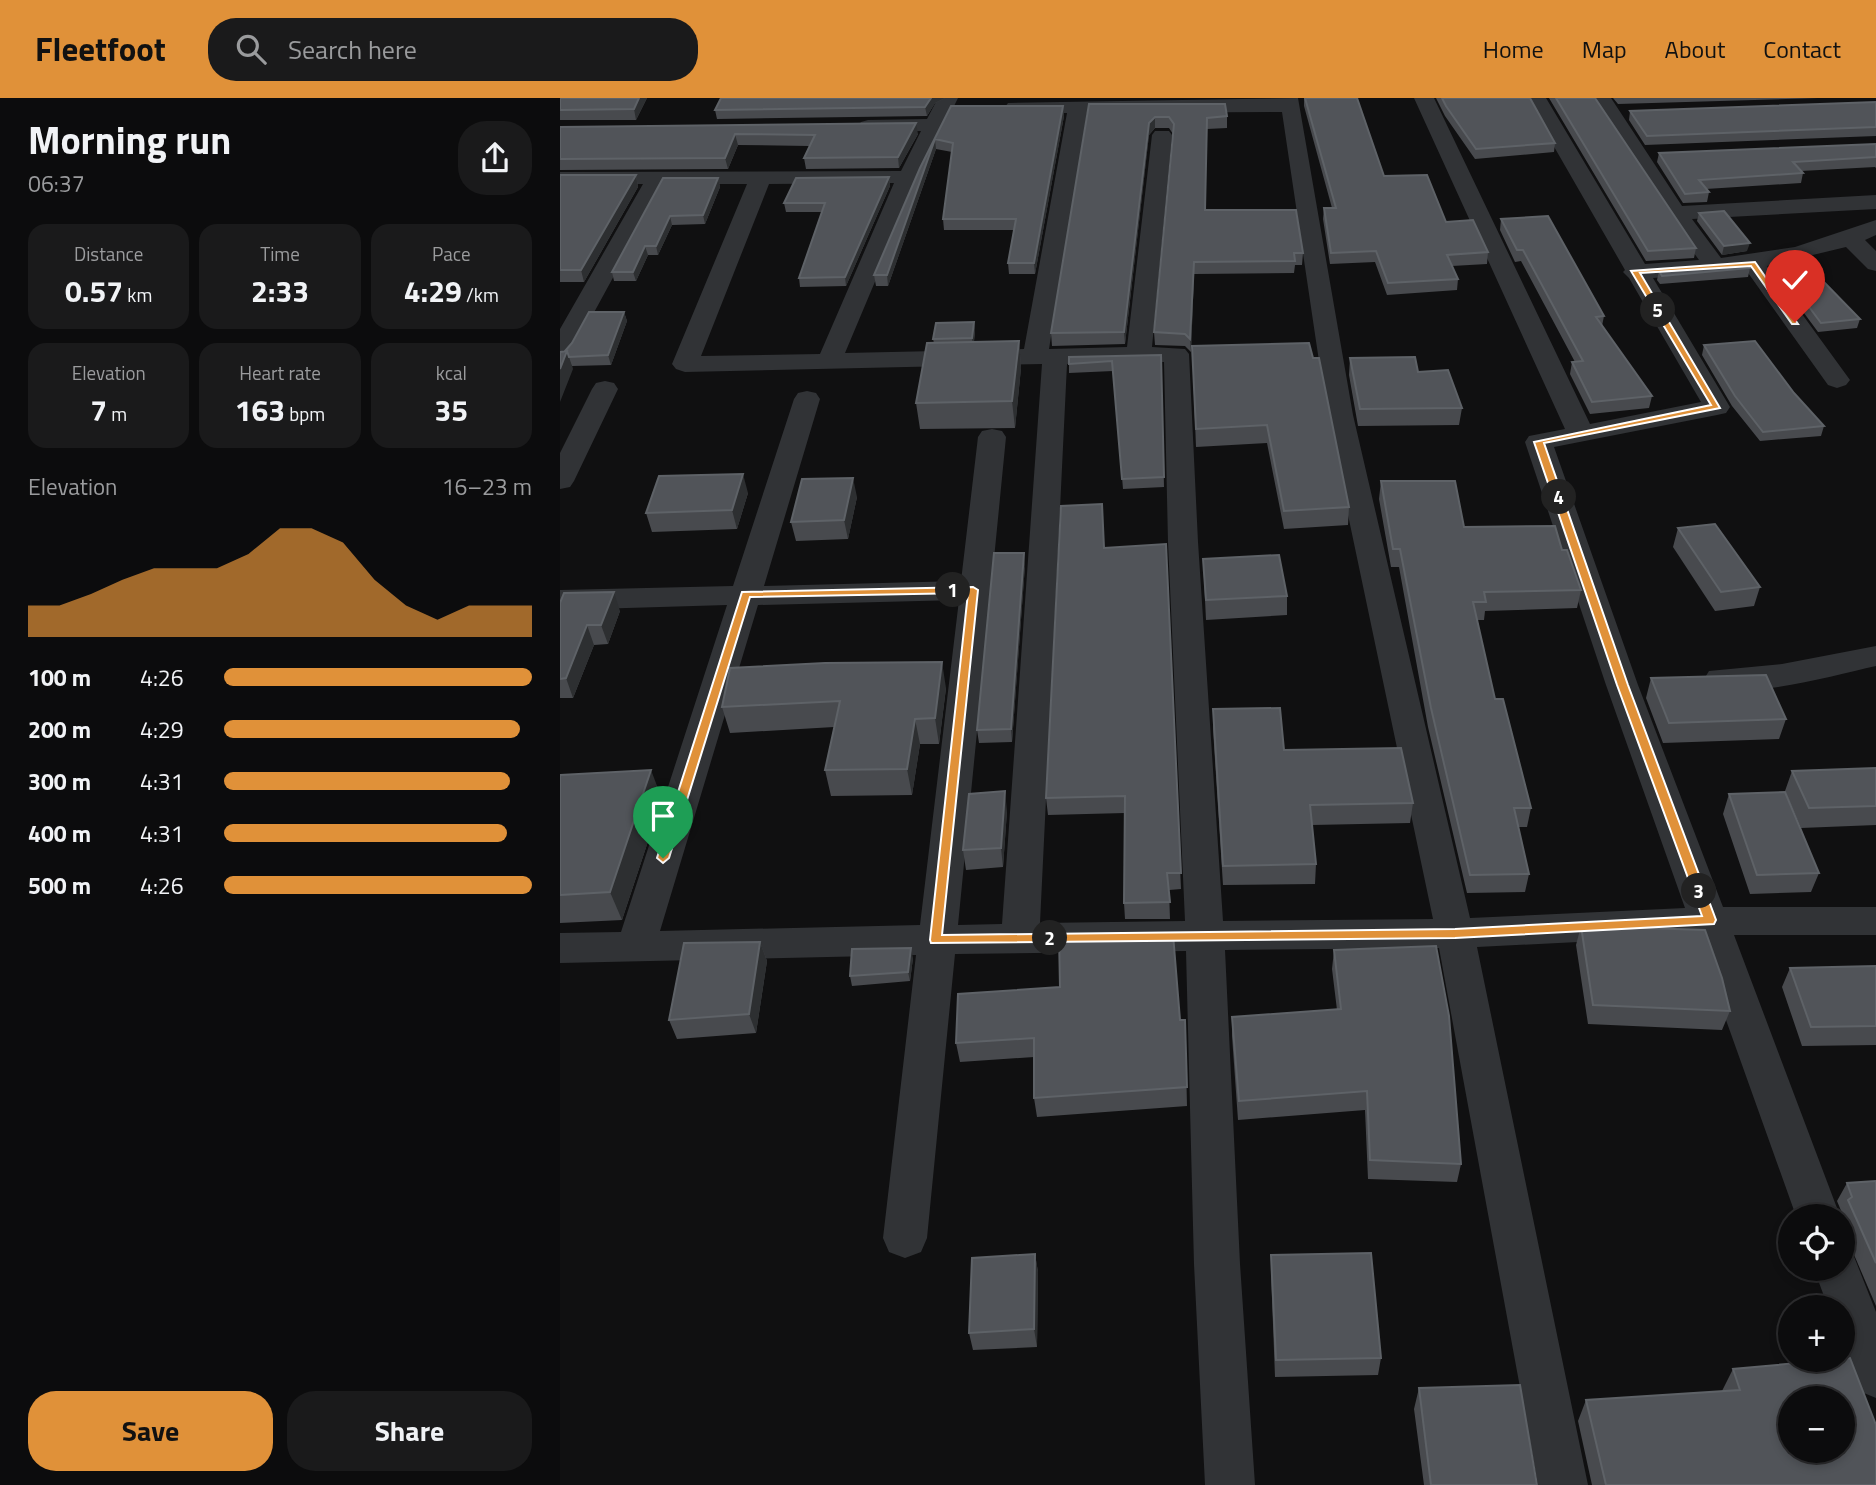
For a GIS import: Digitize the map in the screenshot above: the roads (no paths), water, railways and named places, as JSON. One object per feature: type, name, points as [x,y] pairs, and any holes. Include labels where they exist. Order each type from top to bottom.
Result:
[{"type":"street","points":[[1424,98],[1581,433]]},
{"type":"street","points":[[1536,98],[1717,407],[1539,442],[1636,684],[1710,920],[1814,1204]]},
{"type":"street","points":[[1000,107],[1042,102],[1078,107],[1119,102],[1288,102],[1340,415],[1455,933],[1563,1485]]},
{"type":"street","points":[[1606,105],[1676,213],[1715,266]]},
{"type":"street","points":[[1606,105],[1637,112]]},
{"type":"street","points":[[852,126],[972,107]]},
{"type":"street","points":[[1020,938],[1045,357],[1078,107]]},
{"type":"street","points":[[829,361],[908,177],[943,110]]},
{"type":"street","points":[[1139,354],[1162,135]]},
{"type":"street","points":[[1638,154],[1664,153]]},
{"type":"street","points":[[761,177],[685,364],[1176,354],[1183,542],[1205,936],[1217,1264],[1230,1485]]},
{"type":"street","points":[[560,178],[908,177]]},
{"type":"street","points":[[560,351],[657,178]]},
{"type":"street","points":[[1676,213],[1876,202]]},
{"type":"street","points":[[1635,271],[1753,263],[1850,238],[1876,227]]},
{"type":"street","points":[[1850,238],[1876,264]]},
{"type":"street","points":[[1753,263],[1837,380]]},
{"type":"street","points":[[560,481],[605,389]]},
{"type":"street","points":[[636,946],[807,399]]},
{"type":"street","points":[[905,1238],[973,590],[992,438]]},
{"type":"street","points":[[560,600],[973,590]]},
{"type":"street","points":[[1689,681],[1782,675],[1876,656]]},
{"type":"street","points":[[560,948],[1020,938],[1455,933],[1710,920],[1876,921]]},
{"type":"street","points":[[1841,1281],[1876,1375]]}]
